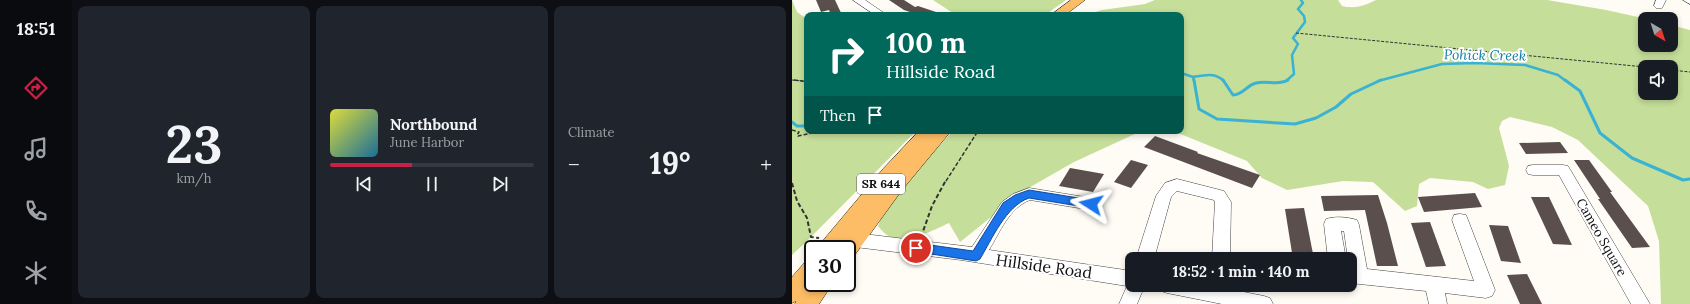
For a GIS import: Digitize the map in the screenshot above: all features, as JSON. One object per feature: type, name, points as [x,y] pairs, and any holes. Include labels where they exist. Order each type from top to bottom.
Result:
[{"type":"main road","points":[[1061,12],[1079,0]]},
{"type":"main road","points":[[1075,12],[1092,0]]},
{"type":"main road","name":"SR 644","points":[[844,240],[889,174],[925,134]]},
{"type":"main road","name":"SR 644","points":[[845,240],[896,185],[940,134]]},
{"type":"main road","points":[[792,293],[804,278]]},
{"type":"main road","points":[[806,304],[815,292]]},
{"type":"street","points":[[858,0],[877,12]]},
{"type":"street","name":"Cameo Square","points":[[1533,170],[1562,170],[1641,304]]},
{"type":"street","points":[[1147,252],[1164,196],[1170,187],[1177,185],[1219,195],[1224,202],[1221,252]]},
{"type":"street","points":[[976,256],[1007,206],[1018,198],[1029,194],[1091,204]]},
{"type":"street","points":[[1357,276],[1486,290],[1460,220]]},
{"type":"street","points":[[1336,252],[1332,224],[1351,225],[1353,252]]},
{"type":"street","name":"Hillside Road","points":[[856,245],[916,248],[1125,278]]},
{"type":"street","points":[[1434,285],[1438,304]]},
{"type":"street","points":[[1128,304],[1133,292]]},
{"type":"street","points":[[1203,292],[1264,304]]},
{"type":"path","points":[[1296,33],[1638,66]]},
{"type":"path","points":[[1678,71],[1690,72]]},
{"type":"path","points":[[792,80],[804,82]]},
{"type":"path","points":[[792,130],[799,132],[797,135],[798,136],[808,134]]},
{"type":"path","points":[[916,248],[932,206],[951,171],[976,134]]},
{"type":"path","points":[[792,183],[797,201],[807,218],[811,238],[821,240]]},
{"type":"green space","points":[[792,0],[797,12],[804,17],[804,134],[913,134],[811,237],[808,240],[804,240],[804,244],[792,255]]},
{"type":"green space","points":[[933,0],[1066,0],[1049,12],[951,12]]},
{"type":"green space","points":[[1155,0],[1338,0],[1342,6],[1355,7],[1376,0],[1547,0],[1638,17],[1638,52],[1678,52],[1678,27],[1690,30],[1690,304],[1661,304],[1659,241],[1648,206],[1578,140],[1552,127],[1510,117],[1502,121],[1499,128],[1509,166],[1505,185],[1488,189],[1473,182],[1430,178],[1419,184],[1417,206],[1405,211],[1373,182],[1343,181],[1287,190],[1262,178],[1247,161],[1180,134],[1184,134],[1184,12],[1095,12],[1108,8],[1102,10],[1145,4]]},
{"type":"green space","points":[[950,134],[1135,134],[1074,162],[1025,190],[960,242],[949,223],[922,235],[901,240],[890,237],[878,226],[884,213],[901,188]]},
{"type":"building","points":[[816,0],[835,0],[841,12],[830,12],[829,10],[821,12]]},
{"type":"building","points":[[889,0],[904,0],[915,7],[918,6],[936,12],[910,12],[904,10]]},
{"type":"building","points":[[1155,136],[1198,152],[1197,153],[1260,175],[1252,188],[1144,147]]},
{"type":"building","points":[[1560,142],[1568,153],[1526,154],[1519,143]]},
{"type":"building","points":[[1131,160],[1148,165],[1131,188],[1114,182]]},
{"type":"building","points":[[1574,160],[1589,160],[1650,247],[1632,248],[1598,199],[1600,199]]},
{"type":"building","points":[[1070,168],[1104,174],[1093,192],[1059,186]]},
{"type":"building","points":[[1475,193],[1482,207],[1424,212],[1418,197]]},
{"type":"building","points":[[1378,195],[1398,266],[1377,266],[1365,210],[1324,211],[1321,196]]},
{"type":"building","points":[[1531,197],[1549,197],[1572,245],[1553,244]]},
{"type":"building","points":[[1304,208],[1313,252],[1292,252],[1285,209]]},
{"type":"building","points":[[1430,222],[1446,266],[1426,267],[1411,223]]},
{"type":"building","points":[[1489,225],[1508,226],[1521,263],[1501,261]]},
{"type":"building","points":[[1527,274],[1542,304],[1520,304],[1507,275]]},
{"type":"waterway","points":[[1286,81],[1294,74],[1292,55],[1298,44],[1293,38],[1305,22],[1304,16],[1298,9],[1303,3],[1301,0]]},
{"type":"waterway","name":"Pohick Creek","points":[[1380,80],[1442,64],[1475,63],[1525,65],[1558,75],[1566,81]]},
{"type":"waterway","name":"Pohick Creek","points":[[1184,74],[1193,77]]},
{"type":"waterway","points":[[1193,77],[1213,75],[1223,80]]},
{"type":"waterway","name":"Pohick Creek","points":[[1193,77],[1194,81]]},
{"type":"waterway","name":"Pohick Creek","points":[[1194,80],[1199,109],[1217,119],[1295,124],[1316,118],[1336,107],[1351,94],[1380,80]]},
{"type":"waterway","points":[[1223,80],[1233,95],[1240,93],[1256,83],[1280,83],[1286,81]]},
{"type":"waterway","name":"Pohick Creek","points":[[1565,80],[1580,91],[1600,133],[1632,158],[1683,180],[1690,179]]},
{"type":"waterway","name":"Pohick Creek","points":[[792,122],[797,126],[804,126]]},
{"type":"route","points":[[916,248],[976,256],[1007,206],[1018,198],[1029,194],[1091,204]]}]
